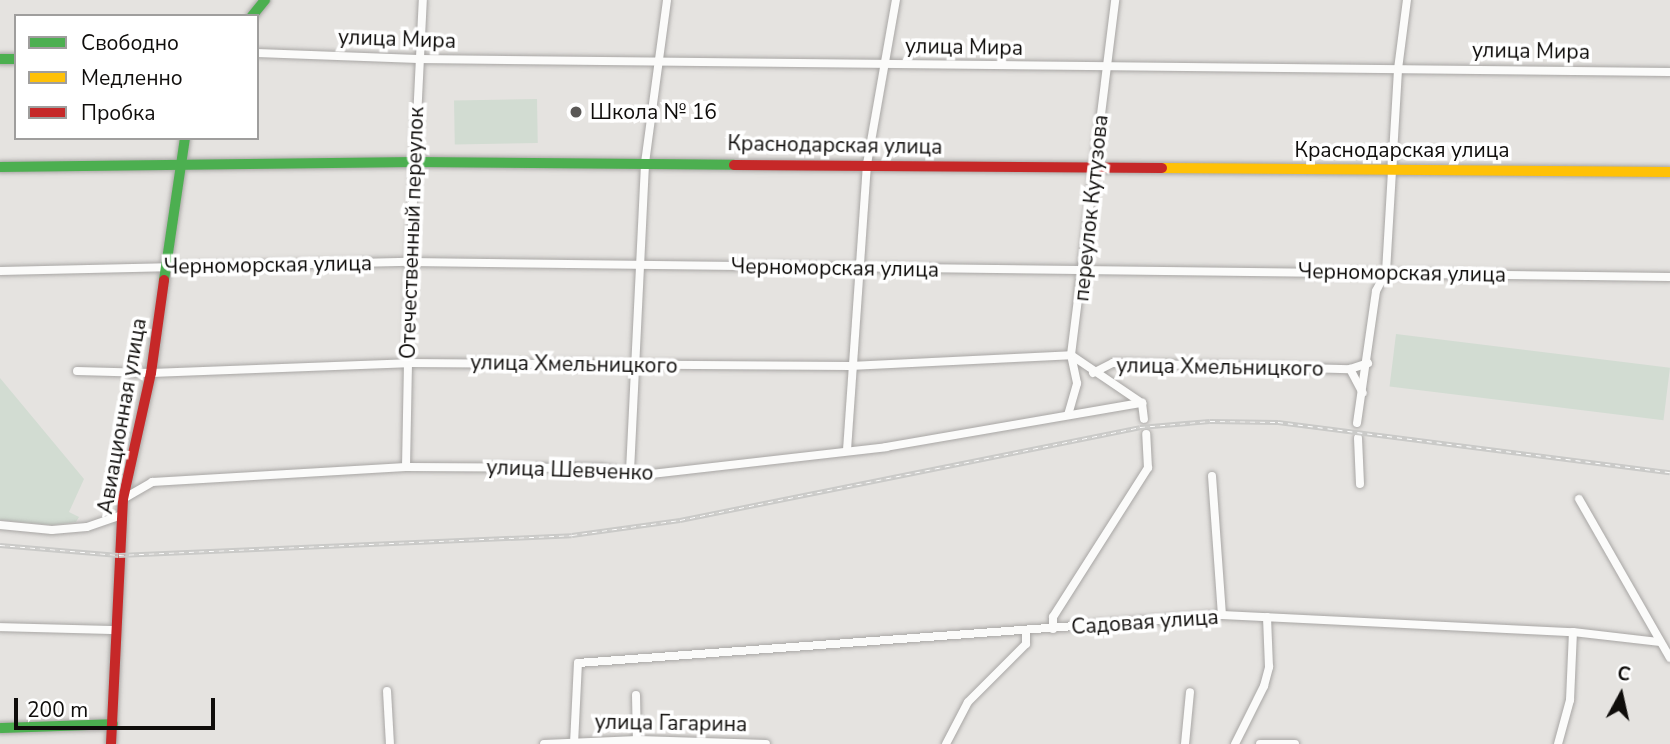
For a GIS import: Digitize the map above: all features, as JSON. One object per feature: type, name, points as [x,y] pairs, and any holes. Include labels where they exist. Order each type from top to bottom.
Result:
[{"type":"street","points":[[254,14],[265,0]]},
{"type":"street","name":"Отечественный переулок","points":[[406,467],[410,262],[423,0]]},
{"type":"street","points":[[630,471],[637,265],[645,163],[667,0]]},
{"type":"street","points":[[847,450],[850,366],[867,164],[896,0]]},
{"type":"street","name":"переулок Кутузова","points":[[1068,415],[1077,383],[1071,355],[1097,167],[1115,0]]},
{"type":"street","points":[[1357,423],[1368,363],[1376,292],[1386,272],[1398,69],[1407,0]]},
{"type":"street","name":"улица Мира","points":[[259,53],[418,60],[1670,72]]},
{"type":"street","name":"Авиационная улица","points":[[111,744],[123,499],[151,373],[185,140]]},
{"type":"street","name":"Краснодарская улица","points":[[0,167],[181,167],[415,162],[1670,172]]},
{"type":"street","name":"Черноморская улица","points":[[0,271],[410,262],[1670,277]]},
{"type":"street","points":[[1071,355],[1093,373],[1142,403],[1144,419]]},
{"type":"street","name":"улица Хмельницкого","points":[[77,371],[151,373],[407,363],[850,366],[1071,355]]},
{"type":"street","name":"улица Хмельницкого","points":[[1093,373],[1113,363],[1350,369],[1368,363]]},
{"type":"street","name":"улица Хмельницкого","points":[[1350,369],[1363,393]]},
{"type":"street","name":"улица Шевченко","points":[[123,499],[152,482],[406,467],[630,471],[642,475],[847,450],[1142,403]]},
{"type":"street","points":[[1053,629],[1053,617],[1148,468],[1146,434]]},
{"type":"street","points":[[1358,438],[1360,484]]},
{"type":"street","points":[[1212,475],[1223,615]]},
{"type":"street","points":[[1579,499],[1669,655]]},
{"type":"street","points":[[0,525],[52,530],[87,527],[121,516]]},
{"type":"street","name":"Садовая улица","points":[[574,743],[578,663],[630,658],[1026,632],[1223,615],[1573,632],[1660,642]]},
{"type":"street","points":[[1235,744],[1264,686],[1269,667],[1267,617]]},
{"type":"street","points":[[0,627],[117,630]]},
{"type":"street","points":[[946,744],[968,702],[1026,645],[1026,632]]},
{"type":"street","points":[[1558,744],[1570,700],[1573,632]]},
{"type":"street","points":[[387,691],[390,744]]},
{"type":"street","points":[[1185,744],[1190,692]]},
{"type":"street","points":[[636,695],[638,742]]},
{"type":"street","points":[[0,728],[113,724]]},
{"type":"street","points":[[1261,743],[1295,744]]},
{"type":"street","name":"улица Гагарина","points":[[544,744],[766,744]]},
{"type":"shaded area","points":[[537,99],[538,143],[455,144],[454,100]]},
{"type":"shaded area","points":[[1396,334],[1670,368],[1663,420],[1390,387]]},
{"type":"shaded area","points":[[0,378],[84,479],[69,512],[79,517],[76,522],[52,525],[0,520]]},
{"type":"railway","points":[[0,545],[119,555],[572,535],[680,520],[1140,427],[1210,421],[1278,422],[1670,472]]},
{"type":"traffic: fast","points":[[254,14],[265,0]]},
{"type":"traffic: fast","points":[[0,59],[14,59]]},
{"type":"traffic: fast","points":[[164,280],[185,140]]},
{"type":"traffic: fast","points":[[0,167],[415,162],[734,165]]},
{"type":"traffic: fast","points":[[0,728],[113,724]]},
{"type":"traffic: slow","points":[[1162,168],[1670,172]]},
{"type":"traffic: jam","points":[[734,165],[1162,168]]},
{"type":"traffic: jam","points":[[111,744],[123,499],[151,373],[164,280]]},
{"type":"place","name":"Школа № 16","points":[[576,112]]}]
